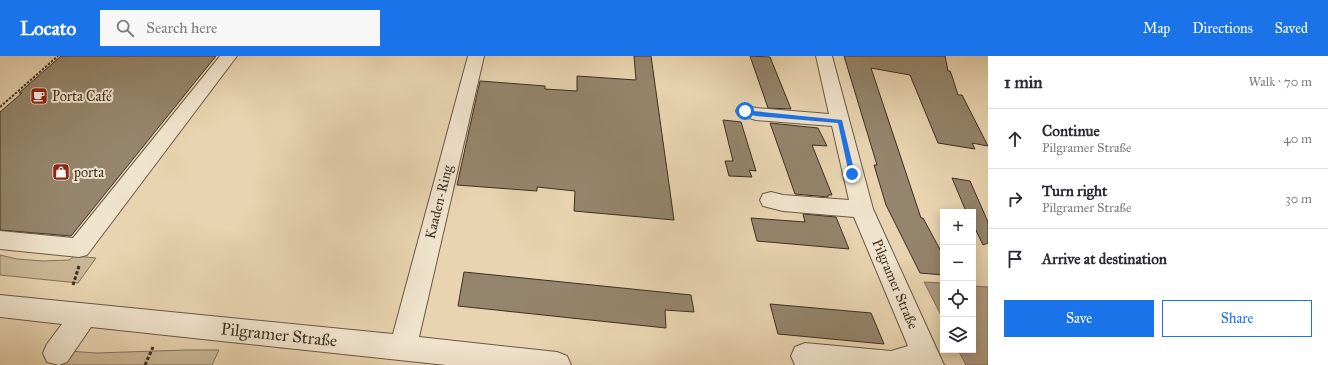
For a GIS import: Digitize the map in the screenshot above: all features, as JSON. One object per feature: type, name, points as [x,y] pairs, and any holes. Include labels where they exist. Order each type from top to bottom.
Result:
[{"type":"street","points":[[0,240],[79,248],[229,56]]},
{"type":"street","name":"Kaaden-Ring","points":[[410,354],[476,56]]},
{"type":"street","name":"Pilgramer Straße","points":[[824,56],[862,209],[928,362]]},
{"type":"street","points":[[745,111],[756,114],[840,121]]},
{"type":"street","points":[[771,200],[783,203],[862,209]]},
{"type":"street","name":"Pilgramer Straße","points":[[0,306],[410,354],[557,365]]},
{"type":"street","points":[[57,353],[84,315]]},
{"type":"street","name":"Pilgramer Straße","points":[[805,356],[892,364],[905,358],[928,362]]},
{"type":"path","points":[[0,107],[58,56]]},
{"type":"path","points":[[145,365],[153,347]]},
{"type":"shaded area","points":[[0,255],[17,259],[43,261],[69,260],[75,256],[96,258],[78,283],[0,275]]},
{"type":"shaded area","points":[[924,282],[940,283],[940,313]]},
{"type":"shaded area","points":[[976,286],[988,287],[988,365],[966,365],[960,353],[976,353]]},
{"type":"shaded area","points":[[219,350],[212,365],[59,365],[69,351],[96,353]]},
{"type":"building","name":"porta","points":[[61,56],[216,56],[71,236],[0,230],[0,112]]},
{"type":"building","points":[[634,56],[651,56],[674,220],[574,211],[575,191],[537,187],[537,191],[457,185],[480,81],[545,86],[545,89],[577,91],[577,76],[636,80]]},
{"type":"building","points":[[750,56],[770,57],[791,109],[768,108]]},
{"type":"building","points":[[844,56],[945,56],[948,71],[950,71],[958,95],[962,95],[988,146],[972,143],[975,149],[938,143],[910,75],[871,68],[921,218],[923,218],[940,249],[940,275],[920,273],[886,205],[874,165],[877,165]]},
{"type":"building","points":[[723,120],[741,122],[756,171],[749,170],[752,177],[729,176],[725,161],[733,161]]},
{"type":"building","points":[[770,123],[818,128],[827,146],[812,145],[832,195],[828,195],[828,197],[795,194]]},
{"type":"building","points":[[952,178],[970,181],[988,222],[988,243],[983,245],[976,230],[976,209],[965,209]]},
{"type":"building","points":[[803,214],[836,217],[849,249],[757,241],[751,218],[805,222]]},
{"type":"building","points":[[464,272],[691,295],[694,312],[665,310],[666,328],[458,306]]},
{"type":"building","points":[[770,304],[871,313],[884,344],[778,334]]},
{"type":"place","name":"Porta Café","points":[[39,96]]},
{"type":"place","name":"porta","points":[[61,172]]},
{"type":"route","points":[[745,111],[756,114],[840,121],[852,174]]}]
